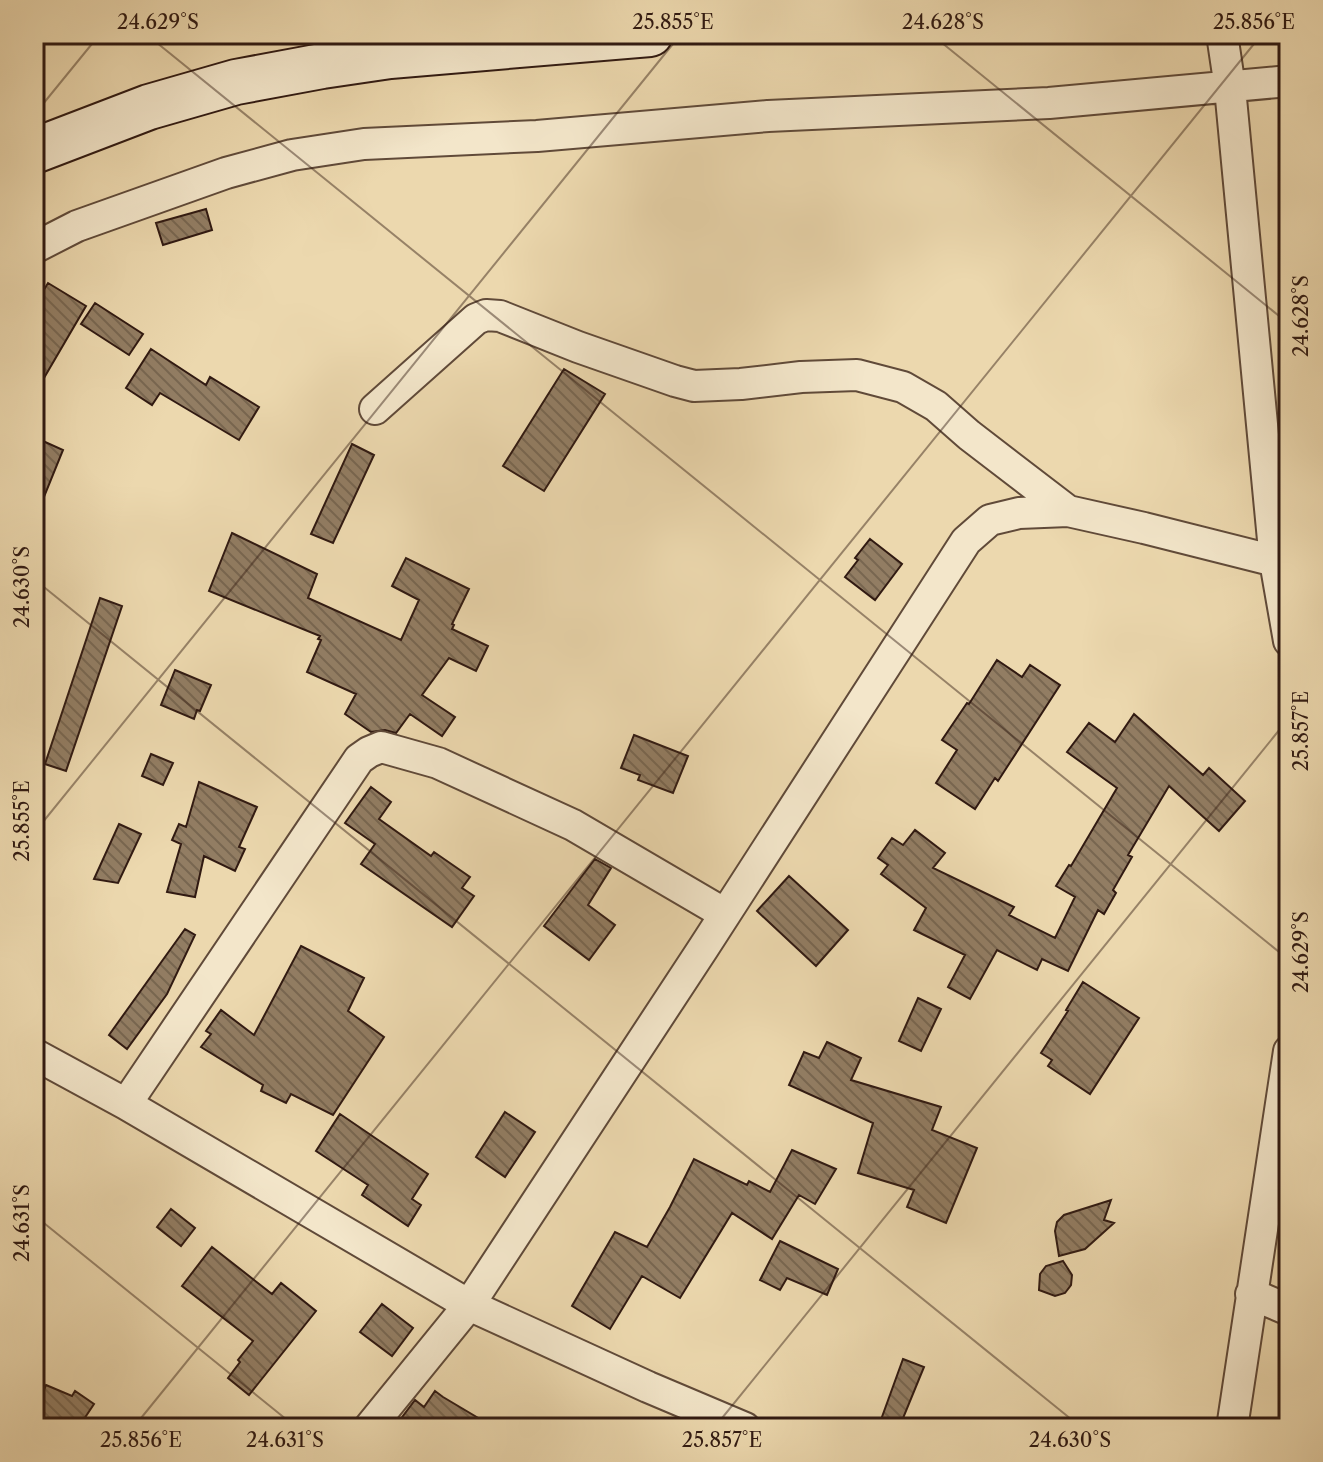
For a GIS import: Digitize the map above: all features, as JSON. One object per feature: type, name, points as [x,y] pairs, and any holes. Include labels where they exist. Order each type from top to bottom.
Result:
[{"type":"main road","points":[[34,151],[149,107],[236,82],[390,56],[545,39],[650,34]]},
{"type":"street","points":[[1222,34],[1282,555],[1289,641]]},
{"type":"street","points":[[34,248],[77,226],[226,173],[292,155],[364,144],[537,136],[768,116],[1049,103],[1289,81]]},
{"type":"street","points":[[375,409],[476,319],[486,315],[500,316],[578,347],[694,386],[857,375],[903,387],[936,406],[1068,511]]},
{"type":"street","points":[[369,1428],[469,1305],[966,541],[990,520],[1019,513],[1068,511],[1282,555]]},
{"type":"street","points":[[126,1104],[359,759],[381,747],[438,763],[573,825],[725,914]]},
{"type":"street","points":[[1232,1428],[1289,1051]]},
{"type":"street","points":[[34,1054],[126,1104],[469,1305],[745,1428]]},
{"type":"street","points":[[1251,1294],[1289,1310]]},
{"type":"building","points":[[206,209],[212,230],[163,245],[156,223]]},
{"type":"building","points":[[48,283],[86,306],[34,395],[34,306]]},
{"type":"building","points":[[95,303],[143,334],[129,355],[81,324]]},
{"type":"building","points":[[151,349],[206,385],[210,377],[259,407],[239,440],[160,393],[152,405],[126,388]]},
{"type":"building","points":[[564,369],[605,394],[544,491],[503,466]]},
{"type":"building","points":[[34,437],[63,450],[35,519],[34,519]]},
{"type":"building","points":[[352,444],[374,455],[333,543],[311,534]]},
{"type":"building","points":[[232,533],[317,574],[308,598],[401,640],[419,600],[392,586],[406,558],[469,589],[452,629],[488,646],[476,671],[449,658],[422,695],[455,717],[442,736],[410,714],[396,733],[385,730],[371,732],[345,714],[356,694],[307,672],[320,636],[209,591]]},
{"type":"building","points":[[870,539],[902,564],[875,600],[845,577]]},
{"type":"building","points":[[100,598],[122,606],[66,771],[45,764]]},
{"type":"building","points":[[997,660],[1022,677],[1030,665],[1060,685],[998,781],[995,778],[975,809],[936,783],[957,750],[942,740]]},
{"type":"building","points":[[175,670],[211,685],[194,719],[161,705]]},
{"type":"building","points":[[1134,714],[1203,775],[1209,768],[1245,801],[1219,831],[1169,786],[1128,855],[1132,857],[1113,890],[1116,893],[1104,914],[1098,910],[1068,971],[1042,959],[1037,970],[997,950],[970,999],[948,987],[965,955],[914,930],[926,908],[881,874],[888,865],[878,858],[892,838],[903,845],[915,830],[945,853],[933,868],[1014,907],[1009,915],[1055,938],[1075,897],[1056,886],[1117,788],[1067,752],[1089,723],[1115,742]]},
{"type":"building","points":[[634,735],[688,756],[673,793],[638,780],[640,775],[621,768]]},
{"type":"building","points":[[151,754],[173,763],[163,785],[142,776]]},
{"type":"building","points":[[199,782],[257,807],[239,847],[245,849],[235,871],[204,856],[195,897],[167,892],[181,844],[172,840],[179,824],[186,827]]},
{"type":"building","points":[[371,787],[391,802],[379,819],[431,856],[434,852],[470,877],[462,888],[474,896],[452,927],[361,864],[375,844],[345,823]]},
{"type":"building","points":[[119,824],[141,834],[118,883],[94,879]]},
{"type":"building","points":[[595,859],[611,868],[588,905],[615,925],[589,960],[544,926]]},
{"type":"building","points":[[789,876],[848,930],[816,966],[757,911]]},
{"type":"building","points":[[185,929],[195,935],[167,994],[127,1049],[109,1035]]},
{"type":"building","points":[[301,946],[364,978],[348,1011],[384,1037],[333,1115],[291,1094],[286,1103],[261,1091],[263,1085],[201,1047],[211,1034],[206,1031],[221,1010],[254,1035]]},
{"type":"building","points":[[1083,982],[1139,1018],[1090,1094],[1048,1066],[1052,1060],[1041,1053]]},
{"type":"building","points":[[918,998],[941,1009],[921,1051],[899,1041]]},
{"type":"building","points":[[827,1042],[861,1058],[851,1080],[941,1107],[932,1130],[977,1148],[946,1223],[907,1207],[914,1190],[858,1173],[873,1123],[789,1085],[804,1052],[819,1058]]},
{"type":"building","points":[[505,1112],[535,1132],[505,1177],[476,1157]]},
{"type":"building","points":[[340,1114],[428,1174],[412,1199],[421,1205],[408,1226],[362,1195],[368,1185],[316,1151]]},
{"type":"building","points":[[792,1150],[836,1169],[815,1204],[799,1195],[772,1239],[732,1213],[680,1298],[642,1276],[610,1329],[572,1306],[615,1232],[647,1247],[694,1159],[747,1185],[749,1181],[770,1192]]},
{"type":"building","points":[[1111,1200],[1104,1220],[1114,1223],[1085,1249],[1059,1256],[1055,1231],[1057,1222],[1064,1215]]},
{"type":"building","points":[[171,1209],[195,1228],[181,1246],[157,1227]]},
{"type":"building","points":[[780,1241],[838,1269],[827,1295],[787,1278],[780,1290],[760,1280]]},
{"type":"building","points":[[212,1247],[272,1294],[281,1283],[316,1311],[249,1395],[228,1378],[253,1341],[182,1286]]},
{"type":"building","points":[[1063,1261],[1072,1275],[1071,1285],[1065,1293],[1055,1296],[1039,1290],[1040,1274],[1046,1266]]},
{"type":"building","points":[[382,1304],[413,1328],[392,1356],[360,1332]]},
{"type":"building","points":[[903,1359],[924,1367],[899,1428],[878,1428]]},
{"type":"building","points":[[46,1385],[72,1396],[75,1391],[94,1404],[78,1428],[34,1428],[34,1388],[43,1392]]},
{"type":"building","points":[[435,1391],[495,1428],[394,1428],[415,1400],[424,1407]]}]
